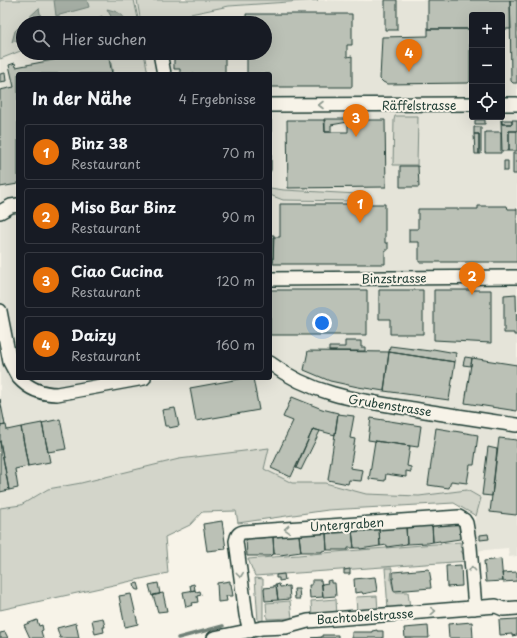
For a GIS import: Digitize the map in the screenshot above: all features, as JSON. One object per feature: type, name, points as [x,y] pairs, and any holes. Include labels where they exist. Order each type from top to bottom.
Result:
[{"type":"street","points":[[161,60],[164,72]]},
{"type":"street","name":"Räffelstrasse","points":[[272,105],[469,104]]},
{"type":"street","points":[[505,104],[517,104]]},
{"type":"street","points":[[0,212],[11,206],[16,205]]},
{"type":"street","name":"Binzstrasse","points":[[272,279],[517,277]]},
{"type":"street","points":[[0,311],[10,362],[16,372]]},
{"type":"street","name":"Grubenstrasse","points":[[272,364],[294,379],[319,390],[342,397],[517,425]]},
{"type":"street","points":[[22,380],[36,391],[50,394],[133,380]]},
{"type":"street","name":"Untergraben","points":[[250,631],[246,615],[236,541],[240,532],[459,516],[466,523],[476,608]]},
{"type":"street","name":"Bachtobelstrasse","points":[[214,638],[262,628],[286,627],[308,621],[496,606],[503,609],[517,608]]},
{"type":"shaded area","points":[[0,0],[134,0],[137,16],[16,16],[16,53],[0,59]]},
{"type":"shaded area","points":[[54,0],[87,0],[89,7],[56,16]]},
{"type":"shaded area","points":[[134,0],[148,0],[151,16],[103,16],[134,3]]},
{"type":"shaded area","points":[[137,0],[318,0],[229,6],[181,16],[140,16]]},
{"type":"shaded area","points":[[318,0],[517,0],[517,556],[509,557],[508,548],[475,551],[473,528],[481,498],[467,490],[419,496],[366,495],[325,483],[292,483],[264,469],[269,448],[48,489],[21,505],[0,508],[0,59],[16,53],[16,60],[272,60],[272,16],[174,16],[229,6]]},
{"type":"shaded area","points":[[39,8],[41,16],[30,16]]},
{"type":"shaded area","points":[[107,9],[119,13],[123,16],[111,16]]},
{"type":"shaded area","points":[[16,30],[16,41],[12,42]]},
{"type":"shaded area","points":[[110,60],[145,60],[148,72],[113,72]]},
{"type":"shaded area","points":[[395,116],[418,116],[417,165],[393,165]]},
{"type":"shaded area","points":[[272,188],[358,194],[356,201],[283,200],[272,196]]},
{"type":"shaded area","points":[[269,448],[264,469],[292,483],[325,483],[366,494],[419,496],[467,490],[481,498],[476,516],[454,503],[328,510],[238,523],[236,511],[202,512],[190,525],[165,537],[168,573],[0,610],[0,508],[21,505],[48,489],[81,483],[179,459]]},
{"type":"shaded area","points":[[460,542],[461,551],[468,561],[255,576],[248,559]]},
{"type":"shaded area","points":[[385,568],[392,568],[391,580],[394,592],[408,592],[410,608],[388,609]]},
{"type":"shaded area","points":[[255,578],[263,579],[263,621],[258,621]]},
{"type":"shaded area","points":[[377,596],[378,611],[357,613],[356,597]]},
{"type":"shaded area","points":[[336,599],[337,616],[312,617],[311,601]]},
{"type":"shaded area","points":[[290,601],[292,618],[267,619],[266,603]]},
{"type":"building","points":[[385,0],[397,0],[397,30],[385,30]]},
{"type":"building","points":[[428,0],[510,0],[511,29],[505,29],[505,12],[469,12],[469,29],[428,29]]},
{"type":"building","points":[[510,0],[517,0],[517,83],[513,83],[511,81]]},
{"type":"building","points":[[246,14],[352,14],[352,45],[347,45],[347,57],[352,56],[352,87],[272,87],[272,72],[247,72],[247,60],[272,60],[272,16],[246,16]]},
{"type":"building","points":[[428,29],[469,29],[468,83],[387,84],[380,79],[382,37],[428,36]]},
{"type":"building","points":[[53,60],[109,60],[112,72],[16,72],[16,184],[0,187],[0,90],[14,87],[9,65],[15,63],[16,67]]},
{"type":"building","points":[[174,60],[225,60],[225,72],[180,72],[180,69],[174,69]]},
{"type":"building","points":[[5,73],[6,81],[0,82],[0,74]]},
{"type":"building","points":[[324,119],[348,119],[348,122],[331,125],[331,132],[325,132]]},
{"type":"building","points":[[287,120],[325,120],[325,132],[348,132],[348,120],[385,120],[386,187],[288,188]]},
{"type":"building","points":[[475,120],[485,120],[485,124],[475,124]]},
{"type":"building","points":[[501,120],[502,124],[512,124],[512,120],[517,120],[517,131],[509,131],[509,151],[502,151]]},
{"type":"building","points":[[502,120],[512,120],[512,124],[502,124]]},
{"type":"building","points":[[474,127],[481,127],[481,154],[479,154],[479,134],[474,134]]},
{"type":"building","points":[[509,131],[517,131],[517,151],[509,151]]},
{"type":"building","points":[[485,132],[501,132],[501,153],[485,153]]},
{"type":"building","points":[[474,134],[479,134],[479,154],[475,154]]},
{"type":"building","points":[[513,153],[517,153],[517,174],[513,174]]},
{"type":"building","points":[[504,161],[508,161],[508,171],[504,171]]},
{"type":"building","points":[[400,166],[418,166],[419,187],[400,187]]},
{"type":"building","points":[[280,204],[385,204],[385,243],[388,243],[388,250],[385,250],[385,264],[273,264],[273,237],[280,237]]},
{"type":"building","points":[[478,206],[507,206],[508,209],[517,209],[517,262],[419,262],[419,242],[409,242],[409,229],[418,229],[418,209],[478,209]]},
{"type":"building","points":[[272,235],[274,235],[273,262]]},
{"type":"building","points":[[272,290],[367,290],[367,335],[272,335]]},
{"type":"building","points":[[379,290],[423,290],[423,334],[390,334],[390,319],[379,319]]},
{"type":"building","points":[[434,290],[491,290],[491,343],[434,340]]},
{"type":"building","points":[[516,294],[517,335],[514,335],[514,333],[504,333],[504,295]]},
{"type":"building","points":[[345,341],[361,341],[361,347],[365,347],[365,351],[329,351],[329,347],[345,347]]},
{"type":"building","points":[[390,346],[430,351],[433,349],[456,353],[455,362],[389,352]]},
{"type":"building","points":[[308,351],[389,352],[384,391],[330,381],[304,370]]},
{"type":"building","points":[[389,352],[455,362],[449,400],[384,391]]},
{"type":"building","points":[[465,357],[472,358],[471,366],[463,365]]},
{"type":"building","points":[[472,358],[517,365],[517,411],[465,403]]},
{"type":"building","points":[[234,380],[253,380],[259,410],[196,421],[190,388]]},
{"type":"building","points":[[292,397],[322,409],[338,413],[335,435],[313,429],[291,477],[271,468],[293,421],[283,417]]},
{"type":"building","points":[[0,399],[5,425],[0,426]]},
{"type":"building","points":[[175,408],[179,426],[169,428],[169,426],[165,426],[162,410]]},
{"type":"building","points":[[338,414],[354,416],[350,438],[355,439],[350,468],[363,470],[361,481],[349,480],[348,484],[328,480]]},
{"type":"building","points":[[371,418],[421,426],[418,447],[368,440]]},
{"type":"building","points":[[60,419],[66,449],[48,452],[42,423]]},
{"type":"building","points":[[42,423],[50,462],[28,466],[21,427]]},
{"type":"building","points":[[6,425],[7,430],[21,427],[28,466],[15,469],[18,488],[9,490],[0,441],[0,426]]},
{"type":"building","points":[[436,428],[478,435],[474,465],[470,465],[467,483],[451,481],[449,488],[428,485]]},
{"type":"building","points":[[313,429],[320,431],[301,470],[296,468]]},
{"type":"building","points":[[499,438],[517,440],[516,515],[490,512]]},
{"type":"building","points":[[0,441],[9,490],[0,492]]},
{"type":"building","points":[[375,441],[410,446],[407,466],[411,467],[411,472],[406,471],[406,477],[386,474],[385,481],[369,479]]},
{"type":"building","points":[[488,447],[497,449],[492,496],[482,495]]},
{"type":"building","points":[[222,521],[226,549],[207,551],[203,524]]},
{"type":"building","points":[[459,522],[460,539],[433,542],[432,524]]},
{"type":"building","points":[[432,524],[433,542],[407,544],[406,526]]},
{"type":"building","points":[[406,526],[407,544],[387,547],[387,545],[380,546],[379,528]]},
{"type":"building","points":[[379,528],[380,546],[360,549],[354,548],[352,530]]},
{"type":"building","points":[[352,530],[354,548],[348,548],[348,550],[327,550],[326,533]]},
{"type":"building","points":[[326,533],[327,550],[322,552],[301,552],[299,535]]},
{"type":"building","points":[[488,534],[489,539],[480,540],[480,535]]},
{"type":"building","points":[[299,535],[301,552],[280,555],[274,554],[273,537]]},
{"type":"building","points":[[273,537],[274,554],[269,556],[247,556],[246,539]]},
{"type":"building","points":[[501,559],[503,581],[486,582],[484,561]]},
{"type":"building","points":[[461,565],[462,586],[447,587],[446,566]]},
{"type":"building","points":[[350,569],[350,574],[344,574],[344,570]]},
{"type":"building","points":[[429,569],[431,588],[394,591],[392,579],[393,572]]},
{"type":"building","points":[[517,572],[517,581],[503,582],[502,573]]},
{"type":"building","points":[[284,574],[285,580],[279,581],[279,578],[276,578],[276,575]]},
{"type":"building","points":[[375,577],[377,591],[363,594],[362,592],[355,593],[354,579]]},
{"type":"building","points":[[312,580],[321,580],[323,597],[310,598],[309,585],[312,585]]},
{"type":"building","points":[[331,580],[331,583],[335,583],[336,596],[323,597],[322,584],[328,583],[327,581]]},
{"type":"building","points":[[230,581],[233,596],[226,596],[227,601],[218,602],[217,583]]},
{"type":"building","points":[[138,583],[140,590],[135,589],[134,584]]},
{"type":"building","points":[[158,583],[160,594],[152,596],[149,585]]},
{"type":"building","points":[[194,584],[195,590],[191,591],[190,585]]},
{"type":"building","points":[[279,584],[280,587],[289,586],[290,599],[278,600],[276,585]]},
{"type":"building","points":[[274,585],[276,585],[278,600],[265,601],[264,588],[274,587]]},
{"type":"building","points":[[294,589],[299,589],[300,599],[295,599]]},
{"type":"building","points":[[195,590],[196,592],[200,591],[201,595],[197,596],[198,602],[192,603],[193,605],[186,607],[183,592]]},
{"type":"building","points":[[163,593],[167,611],[158,612],[153,595]]},
{"type":"building","points":[[131,594],[138,624],[125,627],[119,596]]},
{"type":"building","points":[[103,618],[105,627],[103,627],[104,632],[95,634],[92,620]]},
{"type":"building","points":[[517,619],[517,635],[500,635],[499,620]]},
{"type":"building","points":[[37,620],[39,626],[42,625],[43,630],[41,631],[43,638],[30,638],[24,625]]},
{"type":"building","points":[[472,622],[473,638],[449,638],[448,624]]},
{"type":"building","points":[[76,623],[79,638],[60,638],[57,628]]},
{"type":"building","points":[[428,626],[429,638],[405,638],[404,628]]},
{"type":"building","points":[[377,630],[383,631],[383,638],[352,638],[352,632],[372,632]]},
{"type":"building","points":[[5,632],[8,638],[0,638],[0,633]]},
{"type":"building","points":[[322,635],[338,635],[338,638],[311,638],[322,637]]},
{"type":"waterway","points":[[178,638],[223,626]]},
{"type":"place","name":"Daizy","points":[[409,72]]},
{"type":"place","name":"Ciao Cucina","points":[[356,137]]},
{"type":"place","name":"Binz 38","points":[[360,223]]},
{"type":"place","name":"Miso Bar Binz","points":[[472,295]]}]
